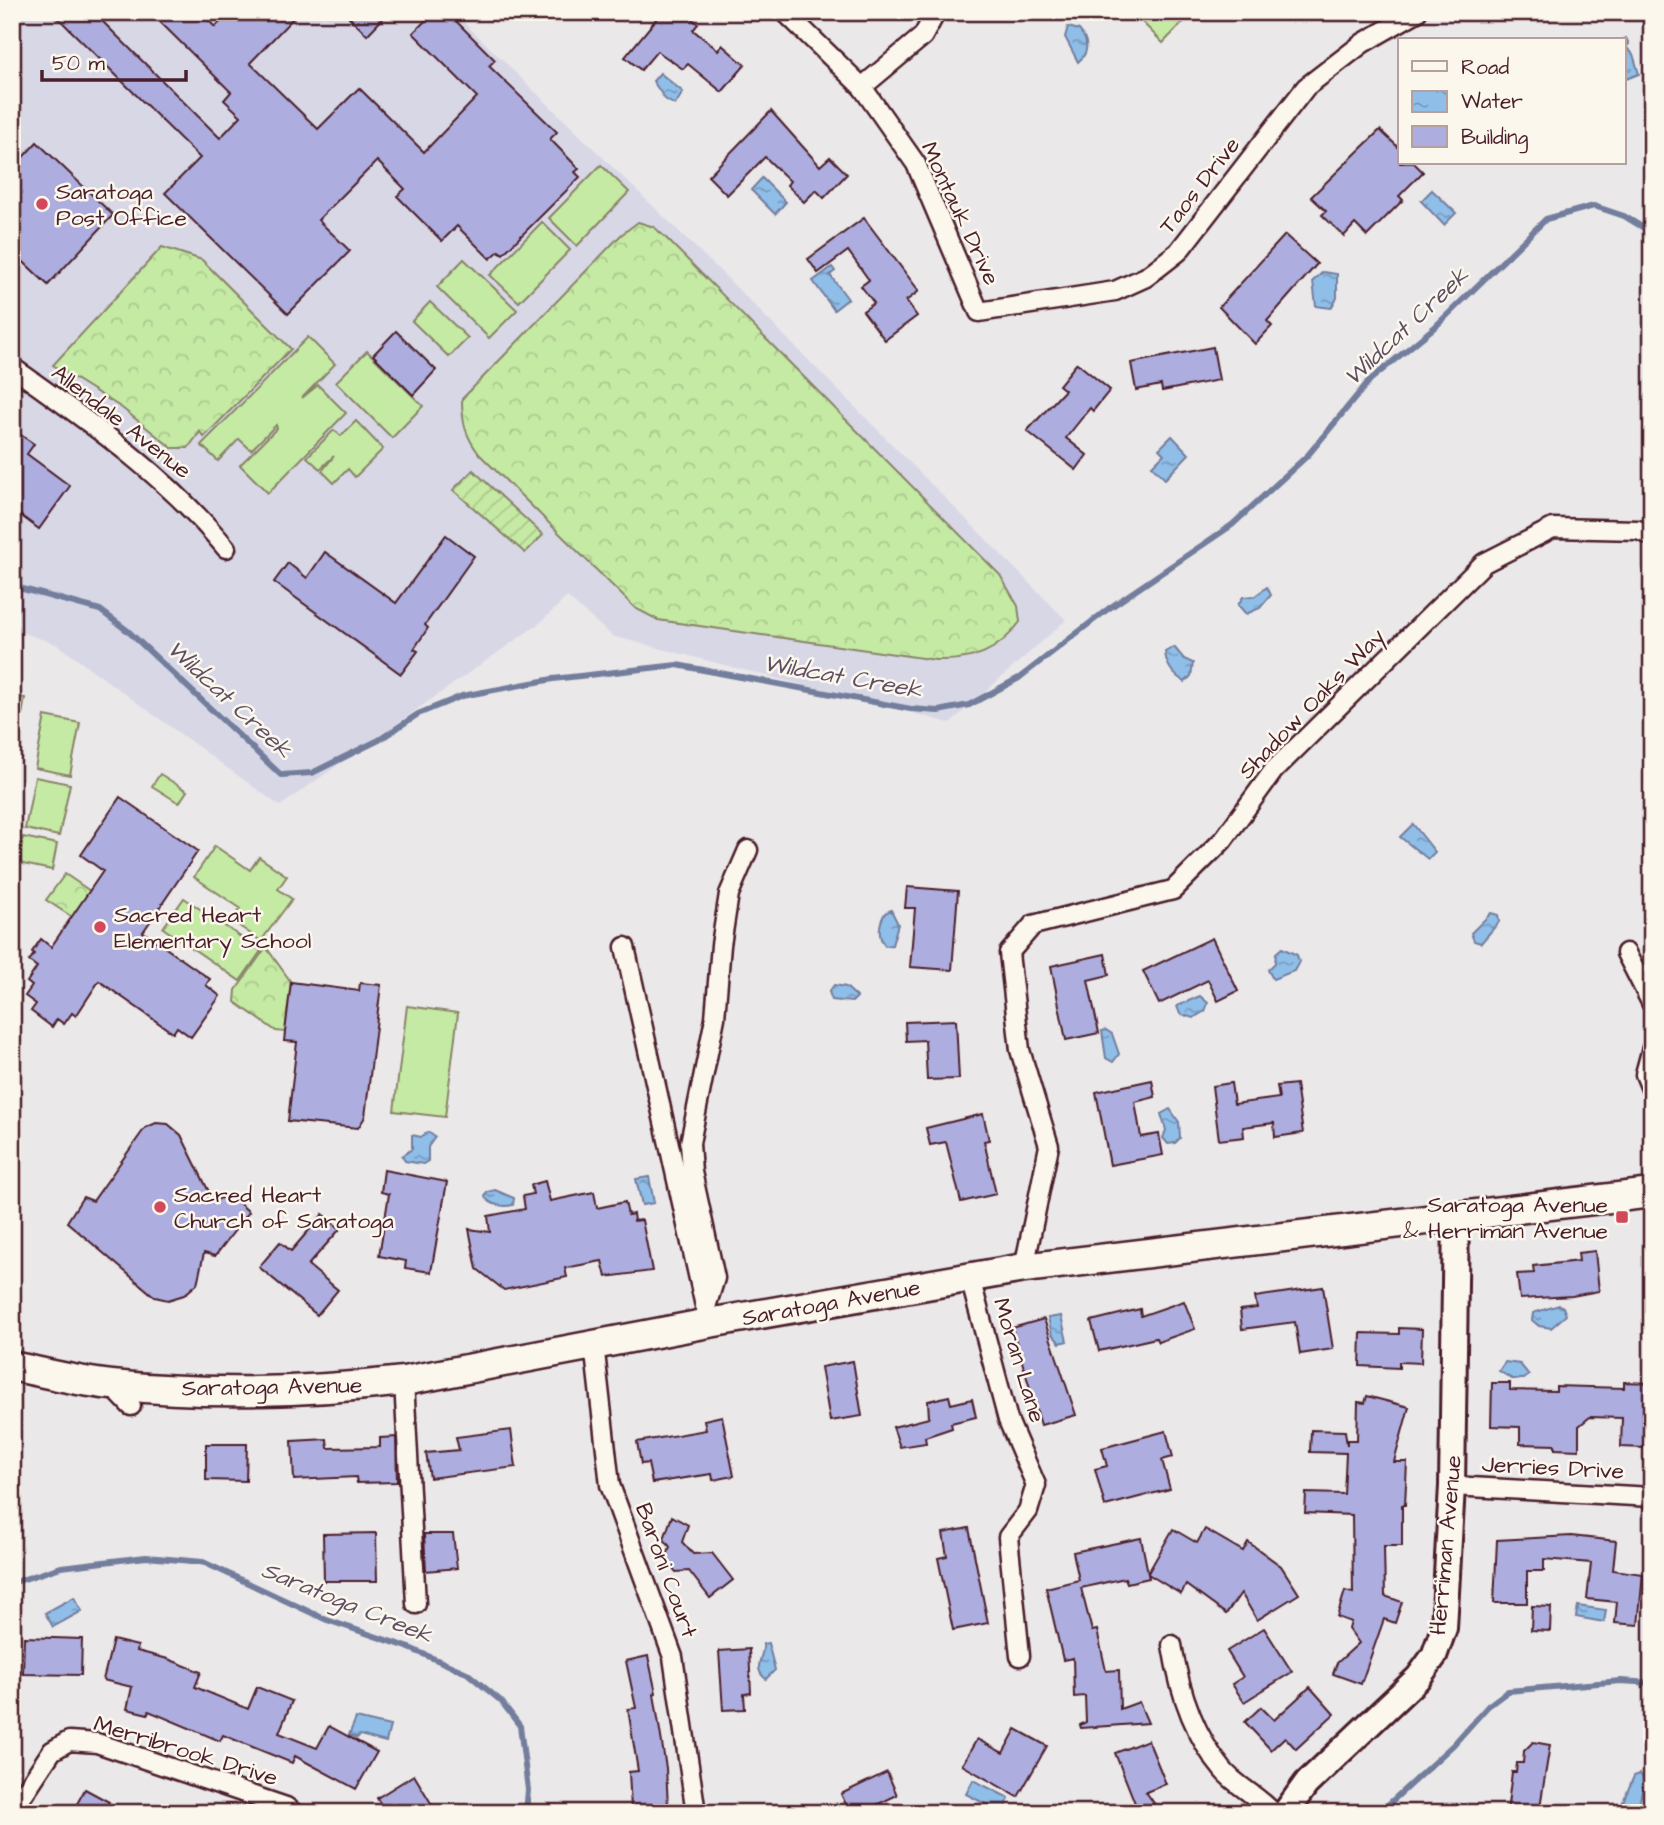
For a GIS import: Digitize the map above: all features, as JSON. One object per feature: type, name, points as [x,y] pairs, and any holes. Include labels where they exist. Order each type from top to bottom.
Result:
[{"type":"main road","name":"Saratoga Avenue","points":[[12,1366],[111,1385],[221,1390],[356,1386],[404,1381],[594,1344],[708,1315],[1024,1268],[1652,1193]]},
{"type":"street","name":"Montauk Drive","points":[[785,12],[862,87],[916,164],[979,312]]},
{"type":"street","points":[[862,87],[923,36],[936,12]]},
{"type":"street","name":"Taos Drive","points":[[979,312],[1115,291],[1146,277],[1178,252],[1306,87],[1363,43],[1417,12]]},
{"type":"street","name":"Allendale Avenue","points":[[12,368],[147,467],[178,493],[226,548]]},
{"type":"street","name":"Shadow Oaks Way","points":[[1024,1268],[1049,1146],[1020,1050],[1009,954],[1033,925],[1173,890],[1223,840],[1274,770],[1484,563],[1553,528],[1638,530],[1652,536]]},
{"type":"street","points":[[708,1315],[715,1278],[692,1172],[690,1143],[715,1018],[721,945],[729,894],[736,872],[748,849]]},
{"type":"street","points":[[625,947],[708,1315]]},
{"type":"street","points":[[1626,953],[1652,1004]]},
{"type":"street","points":[[1652,1048],[1645,1074],[1652,1091]]},
{"type":"street","name":"Herriman Avenue","points":[[1285,1813],[1306,1784],[1411,1684],[1434,1656],[1444,1629],[1457,1324],[1455,1216]]},
{"type":"street","name":"Moran Lane","points":[[970,1278],[1008,1420],[1027,1457],[1036,1485],[1028,1511],[1008,1537],[1020,1656]]},
{"type":"street","name":"Baroni Court","points":[[594,1344],[610,1485],[673,1657],[696,1813]]},
{"type":"street","points":[[404,1381],[416,1604]]},
{"type":"street","points":[[111,1385],[131,1406]]},
{"type":"street","name":"Jerries Drive","points":[[1452,1486],[1652,1497]]},
{"type":"street","points":[[1172,1644],[1178,1684],[1194,1725],[1224,1771],[1273,1813]]},
{"type":"street","name":"Merribrook Drive","points":[[12,1811],[52,1751],[69,1741],[97,1744],[294,1813]]},
{"type":"shaded area","points":[[12,12],[453,12],[727,278],[1066,620],[950,723],[612,636],[567,597],[541,622],[280,806],[56,644],[12,629]]},
{"type":"green space","points":[[1149,12],[1193,12],[1163,43],[1141,21]]},
{"type":"green space","points":[[601,165],[629,192],[577,246],[549,218]]},
{"type":"green space","points":[[542,222],[570,250],[519,302],[490,275]]},
{"type":"green space","points":[[638,222],[654,227],[666,238],[1000,575],[1018,606],[1020,622],[1003,641],[984,653],[962,659],[936,660],[658,620],[635,608],[479,454],[465,428],[462,399],[621,235]]},
{"type":"green space","points":[[162,247],[202,260],[291,349],[204,437],[200,432],[188,448],[172,448],[122,408],[53,365]]},
{"type":"green space","points":[[464,259],[517,310],[489,338],[437,287]]},
{"type":"green space","points":[[430,302],[468,338],[449,357],[412,321]]},
{"type":"green space","points":[[308,337],[335,364],[302,398],[318,385],[346,413],[268,493],[240,465],[277,428],[276,425],[251,450],[239,439],[218,461],[201,445]]},
{"type":"green space","points":[[367,351],[423,406],[392,438],[336,382]]},
{"type":"green space","points":[[356,421],[383,449],[355,477],[348,469],[334,483],[322,471],[334,456],[320,469],[307,457],[334,430],[341,436]]},
{"type":"green space","points":[[473,470],[543,535],[525,553],[453,490]]},
{"type":"green space","points":[[12,696],[25,698],[22,715],[12,714]]},
{"type":"green space","points":[[45,716],[80,723],[70,775],[35,768]]},
{"type":"green space","points":[[160,774],[187,791],[179,803],[152,786]]},
{"type":"green space","points":[[35,777],[70,784],[59,836],[25,829]]},
{"type":"green space","points":[[23,837],[57,844],[52,870],[18,863]]},
{"type":"green space","points":[[215,846],[250,870],[259,857],[287,876],[278,889],[292,899],[261,941],[232,921],[240,908],[194,877]]},
{"type":"green space","points":[[65,874],[90,891],[72,917],[46,900]]},
{"type":"green space","points":[[184,898],[261,951],[240,981],[163,928]]},
{"type":"green space","points":[[266,947],[291,982],[285,1032],[276,1031],[235,1002],[236,990]]},
{"type":"green space","points":[[407,1006],[458,1013],[445,1117],[394,1111]]},
{"type":"water","points":[[1068,27],[1079,30],[1086,42],[1086,50],[1078,62],[1065,37]]},
{"type":"water","points":[[1626,47],[1633,54],[1639,74],[1626,79]]},
{"type":"water","points":[[660,73],[683,92],[675,105],[665,99],[653,81]]},
{"type":"water","points":[[762,178],[786,202],[775,214],[751,190]]},
{"type":"water","points":[[1432,190],[1456,213],[1444,225],[1421,201]]},
{"type":"water","points":[[832,267],[835,271],[830,275],[848,299],[834,310],[813,281]]},
{"type":"water","points":[[1323,272],[1337,274],[1337,298],[1331,308],[1316,306],[1313,281]]},
{"type":"water","points":[[1172,436],[1189,454],[1165,479],[1152,466],[1164,454],[1159,449]]},
{"type":"water","points":[[1267,587],[1271,595],[1260,608],[1246,614],[1238,605],[1243,597],[1255,596]]},
{"type":"water","points":[[1174,647],[1184,659],[1193,663],[1191,676],[1185,682],[1174,673],[1167,662],[1165,652]]},
{"type":"water","points":[[1413,824],[1435,852],[1428,859],[1400,837]]},
{"type":"water","points":[[891,910],[898,924],[892,945],[885,946],[880,925],[885,913]]},
{"type":"water","points":[[1491,913],[1498,915],[1499,922],[1481,943],[1474,941],[1471,933]]},
{"type":"water","points":[[1282,948],[1297,955],[1299,962],[1294,971],[1273,979],[1268,970],[1275,963],[1276,953]]},
{"type":"water","points":[[834,985],[846,987],[857,997],[852,1002],[832,1000],[829,992]]},
{"type":"water","points":[[1200,996],[1208,1003],[1205,1011],[1193,1018],[1180,1014],[1177,1006]]},
{"type":"water","points":[[1106,1030],[1112,1034],[1119,1054],[1113,1062],[1106,1058],[1102,1031]]},
{"type":"water","points":[[1170,1109],[1179,1122],[1180,1138],[1175,1143],[1168,1144],[1163,1138],[1166,1130],[1161,1114]]},
{"type":"water","points":[[428,1132],[435,1137],[428,1147],[428,1161],[423,1164],[405,1161],[402,1156],[412,1149],[412,1135],[421,1137]]},
{"type":"water","points":[[649,1177],[654,1203],[642,1205],[636,1179]]},
{"type":"water","points":[[495,1190],[514,1198],[513,1205],[498,1205],[485,1197],[487,1192]]},
{"type":"water","points":[[1559,1305],[1563,1307],[1566,1315],[1551,1328],[1539,1326],[1532,1320],[1533,1313]]},
{"type":"water","points":[[1061,1316],[1067,1341],[1060,1343],[1052,1334],[1048,1318]]},
{"type":"water","points":[[1505,1362],[1520,1364],[1529,1375],[1524,1379],[1512,1379],[1499,1371]]},
{"type":"water","points":[[74,1597],[82,1611],[53,1627],[45,1613]]},
{"type":"water","points":[[1578,1606],[1606,1610],[1604,1622],[1576,1617]]},
{"type":"water","points":[[768,1643],[775,1670],[766,1679],[759,1671],[759,1666],[763,1644]]},
{"type":"water","points":[[356,1718],[390,1726],[386,1742],[349,1735]]},
{"type":"water","points":[[1640,1774],[1645,1780],[1638,1807],[1621,1806],[1634,1776]]},
{"type":"water","points":[[973,1780],[1009,1798],[1003,1813],[966,1794]]},
{"type":"building","points":[[52,12],[93,12],[220,138],[241,116],[224,100],[231,92],[150,12],[200,12],[215,27],[230,12],[299,12],[250,63],[318,129],[359,88],[424,152],[477,97],[413,33],[434,12],[447,12],[495,60],[489,66],[557,132],[550,139],[579,169],[575,172],[580,177],[503,254],[499,251],[490,259],[457,226],[442,241],[397,196],[405,189],[377,161],[318,220],[350,251],[288,314],[165,193],[200,158]]},
{"type":"building","points":[[344,12],[389,12],[367,35]]},
{"type":"building","points":[[662,12],[685,12],[698,24],[693,30],[718,50],[722,45],[745,65],[722,92],[688,64],[683,69],[657,51],[641,70],[625,57]]},
{"type":"building","points":[[771,111],[820,166],[830,157],[847,174],[824,198],[816,190],[804,202],[787,185],[790,181],[765,157],[727,195],[708,176]]},
{"type":"building","points":[[1380,130],[1398,147],[1398,164],[1415,164],[1423,172],[1399,196],[1403,200],[1367,236],[1355,224],[1344,236],[1322,215],[1326,211],[1311,197]]},
{"type":"building","points":[[37,142],[113,215],[48,285],[12,251],[12,169]]},
{"type":"building","points":[[864,218],[919,291],[906,301],[917,316],[885,340],[863,311],[874,303],[861,286],[869,280],[848,251],[818,273],[808,259]]},
{"type":"building","points":[[1285,235],[1317,264],[1267,321],[1272,326],[1255,344],[1219,307]]},
{"type":"building","points":[[396,331],[436,370],[413,395],[373,355]]},
{"type":"building","points":[[1213,347],[1219,380],[1162,391],[1161,385],[1136,390],[1131,363]]},
{"type":"building","points":[[1077,363],[1110,390],[1093,411],[1090,408],[1066,438],[1087,455],[1076,470],[1027,431],[1065,390],[1059,385]]},
{"type":"building","points":[[12,429],[34,444],[27,454],[70,486],[39,529],[12,509]]},
{"type":"building","points":[[446,535],[474,556],[425,625],[428,628],[414,649],[418,651],[401,674],[274,582],[288,563],[307,578],[325,552],[396,603]]},
{"type":"building","name":"Sacred Heart Elementary School","points":[[120,797],[198,851],[143,932],[210,979],[206,985],[220,996],[191,1037],[177,1027],[173,1033],[99,981],[76,1016],[72,1013],[64,1024],[57,1019],[52,1027],[31,1011],[36,1004],[25,996],[32,986],[27,982],[37,967],[29,961],[34,954],[32,952],[41,939],[51,947],[103,871],[81,855]]},
{"type":"building","points":[[907,887],[958,891],[952,970],[910,967],[915,908],[905,908]]},
{"type":"building","points":[[1212,938],[1238,991],[1218,1001],[1208,980],[1159,1004],[1143,971]]},
{"type":"building","points":[[1105,954],[1109,975],[1088,980],[1099,1033],[1066,1040],[1051,966]]},
{"type":"building","points":[[291,982],[359,991],[360,983],[381,985],[365,1117],[358,1128],[288,1121],[297,1042],[284,1041]]},
{"type":"building","points":[[956,1020],[959,1079],[927,1080],[925,1040],[906,1041],[905,1022]]},
{"type":"building","points":[[1152,1080],[1155,1097],[1135,1102],[1141,1137],[1159,1134],[1163,1155],[1110,1165],[1096,1092]]},
{"type":"building","points":[[1231,1083],[1234,1104],[1279,1098],[1277,1086],[1296,1084],[1303,1133],[1275,1137],[1274,1123],[1243,1127],[1244,1137],[1219,1140],[1212,1086]]},
{"type":"building","points":[[983,1114],[989,1140],[984,1141],[996,1194],[961,1202],[946,1142],[930,1145],[926,1128]]},
{"type":"building","name":"Sacred Heart Church of Saratoga","points":[[156,1123],[168,1124],[181,1135],[213,1200],[231,1196],[249,1212],[215,1256],[204,1253],[197,1284],[184,1295],[168,1300],[155,1297],[67,1222],[83,1197],[93,1201],[145,1128]]},
{"type":"building","points":[[384,1170],[447,1182],[431,1272],[405,1268],[406,1261],[379,1256],[389,1194],[381,1192]]},
{"type":"building","points":[[545,1181],[550,1201],[594,1192],[597,1208],[625,1202],[628,1215],[633,1214],[634,1221],[642,1220],[652,1271],[606,1277],[602,1261],[565,1268],[567,1277],[504,1290],[477,1269],[469,1229],[490,1232],[488,1216],[525,1209],[523,1196],[533,1194],[531,1185]]},
{"type":"building","points":[[323,1214],[340,1229],[308,1265],[338,1290],[317,1315],[259,1267],[280,1242],[291,1251]]},
{"type":"building","points":[[1595,1251],[1599,1291],[1572,1296],[1520,1299],[1517,1274],[1534,1273],[1533,1266],[1579,1261],[1578,1253]]},
{"type":"building","points":[[1323,1287],[1333,1349],[1300,1354],[1295,1322],[1242,1329],[1240,1310],[1257,1308],[1255,1297]]},
{"type":"building","points":[[1184,1301],[1195,1329],[1158,1342],[1156,1338],[1099,1351],[1091,1321],[1140,1309],[1141,1316]]},
{"type":"building","points":[[1044,1319],[1076,1415],[1041,1425],[1012,1328]]},
{"type":"building","points":[[1399,1328],[1422,1329],[1421,1363],[1399,1362],[1399,1368],[1360,1366],[1361,1333],[1399,1334]]},
{"type":"building","points":[[853,1361],[862,1416],[830,1421],[821,1367]]},
{"type":"building","points":[[1624,1382],[1652,1383],[1652,1445],[1645,1444],[1645,1448],[1621,1447],[1622,1418],[1590,1417],[1579,1426],[1579,1450],[1555,1449],[1555,1445],[1520,1444],[1520,1427],[1491,1426],[1492,1383],[1510,1383],[1510,1390],[1556,1391],[1556,1386],[1624,1388]]},
{"type":"building","points":[[949,1396],[951,1404],[972,1399],[976,1417],[951,1423],[952,1428],[925,1437],[926,1443],[900,1447],[893,1427],[929,1418],[928,1401]]},
{"type":"building","points":[[1367,1396],[1409,1407],[1394,1462],[1407,1462],[1405,1505],[1402,1505],[1402,1546],[1384,1546],[1385,1596],[1402,1602],[1395,1623],[1384,1619],[1361,1684],[1333,1674],[1337,1663],[1359,1643],[1349,1629],[1351,1622],[1337,1617],[1345,1591],[1353,1593],[1352,1515],[1305,1513],[1306,1493],[1344,1494],[1346,1453],[1310,1452],[1311,1430],[1345,1431],[1347,1445],[1347,1440],[1357,1440],[1358,1402],[1365,1403]]},
{"type":"building","points":[[722,1416],[734,1476],[713,1480],[712,1474],[652,1483],[648,1463],[641,1464],[637,1442],[706,1430],[704,1420]]},
{"type":"building","points":[[511,1430],[516,1467],[430,1478],[426,1453],[459,1450],[456,1437]]},
{"type":"building","points":[[1166,1431],[1173,1457],[1162,1460],[1170,1489],[1105,1506],[1095,1469],[1107,1466],[1102,1448]]},
{"type":"building","points":[[396,1437],[397,1482],[357,1483],[356,1477],[294,1480],[292,1441],[327,1439],[328,1448],[380,1447],[380,1438]]},
{"type":"building","points":[[206,1444],[247,1444],[246,1481],[206,1480]]},
{"type":"building","points":[[672,1516],[688,1525],[682,1542],[693,1554],[712,1553],[733,1580],[710,1598],[689,1571],[676,1572],[666,1559],[670,1547],[664,1539]]},
{"type":"building","points":[[969,1528],[988,1623],[953,1630],[938,1558],[947,1556],[943,1533]]},
{"type":"building","points":[[1173,1529],[1197,1543],[1205,1529],[1243,1551],[1248,1542],[1281,1566],[1299,1594],[1257,1620],[1241,1593],[1226,1614],[1186,1585],[1181,1594],[1148,1574],[1149,1578],[1127,1583],[1125,1578],[1081,1588],[1092,1631],[1097,1630],[1106,1671],[1119,1670],[1120,1709],[1139,1702],[1148,1723],[1081,1728],[1080,1725],[1086,1722],[1085,1696],[1074,1697],[1073,1658],[1063,1660],[1046,1588],[1079,1580],[1073,1552],[1141,1538],[1148,1573]]},
{"type":"building","points":[[376,1533],[377,1581],[324,1581],[323,1534]]},
{"type":"building","points":[[424,1534],[453,1534],[457,1568],[426,1571]]},
{"type":"building","points":[[1571,1536],[1616,1541],[1613,1570],[1643,1574],[1638,1625],[1615,1623],[1617,1602],[1587,1599],[1591,1563],[1544,1559],[1544,1571],[1527,1571],[1527,1603],[1494,1603],[1497,1540]]},
{"type":"building","points":[[1532,1606],[1551,1607],[1550,1631],[1531,1630]]},
{"type":"building","points":[[1264,1628],[1292,1672],[1244,1702],[1232,1684],[1243,1677],[1227,1651]]},
{"type":"building","points":[[24,1637],[82,1639],[81,1675],[23,1674]]},
{"type":"building","points":[[113,1640],[138,1646],[137,1651],[201,1672],[195,1687],[248,1709],[257,1687],[292,1701],[279,1733],[317,1748],[329,1726],[377,1752],[356,1789],[295,1756],[292,1763],[223,1735],[220,1741],[149,1711],[148,1714],[127,1709],[132,1687],[103,1680]]},
{"type":"building","points":[[749,1649],[751,1693],[744,1694],[745,1709],[723,1710],[719,1651]]},
{"type":"building","points":[[648,1656],[666,1768],[668,1806],[631,1809],[629,1772],[638,1771],[628,1709],[636,1708],[626,1661]]},
{"type":"building","points":[[1310,1687],[1334,1714],[1296,1749],[1285,1737],[1271,1750],[1245,1722],[1261,1707],[1274,1720]]},
{"type":"building","points":[[1016,1729],[1047,1746],[1018,1797],[962,1765],[977,1739],[1003,1753]]},
{"type":"building","points":[[1148,1740],[1166,1784],[1146,1792],[1161,1813],[1139,1813],[1115,1753]]},
{"type":"building","points":[[1533,1742],[1550,1745],[1539,1813],[1507,1813],[1512,1772],[1516,1772],[1517,1763],[1523,1763],[1524,1751]]},
{"type":"building","points":[[887,1772],[897,1795],[860,1813],[850,1813],[841,1794]]},
{"type":"building","points":[[414,1775],[437,1813],[386,1813],[377,1798]]},
{"type":"building","points":[[85,1789],[109,1802],[104,1813],[72,1813]]},
{"type":"waterway","name":"Wildcat Creek","points":[[12,586],[100,610],[128,631],[281,775],[312,773],[379,740],[418,714],[462,696],[553,679],[677,665],[911,709],[938,711],[969,705],[1019,678],[1108,609],[1232,525],[1308,455],[1370,380],[1436,326],[1546,219],[1594,206],[1624,216],[1652,233]]},
{"type":"waterway","name":"Saratoga Creek","points":[[12,1583],[61,1567],[146,1557],[203,1562],[327,1620],[407,1647],[467,1673],[501,1701],[520,1726],[528,1790],[526,1813]]},
{"type":"waterway","name":"Saratoga Creek","points":[[1379,1813],[1453,1745],[1488,1706],[1508,1691],[1621,1681],[1652,1683]]},
{"type":"place","name":"Saratoga Post Office","points":[[42,204]]},
{"type":"place","name":"Sacred Heart Elementary School","points":[[100,927]]},
{"type":"place","name":"Sacred Heart Church of Saratoga","points":[[160,1207]]},
{"type":"place","name":"Saratoga Avenue & Herriman Avenue","points":[[1622,1217]]}]
